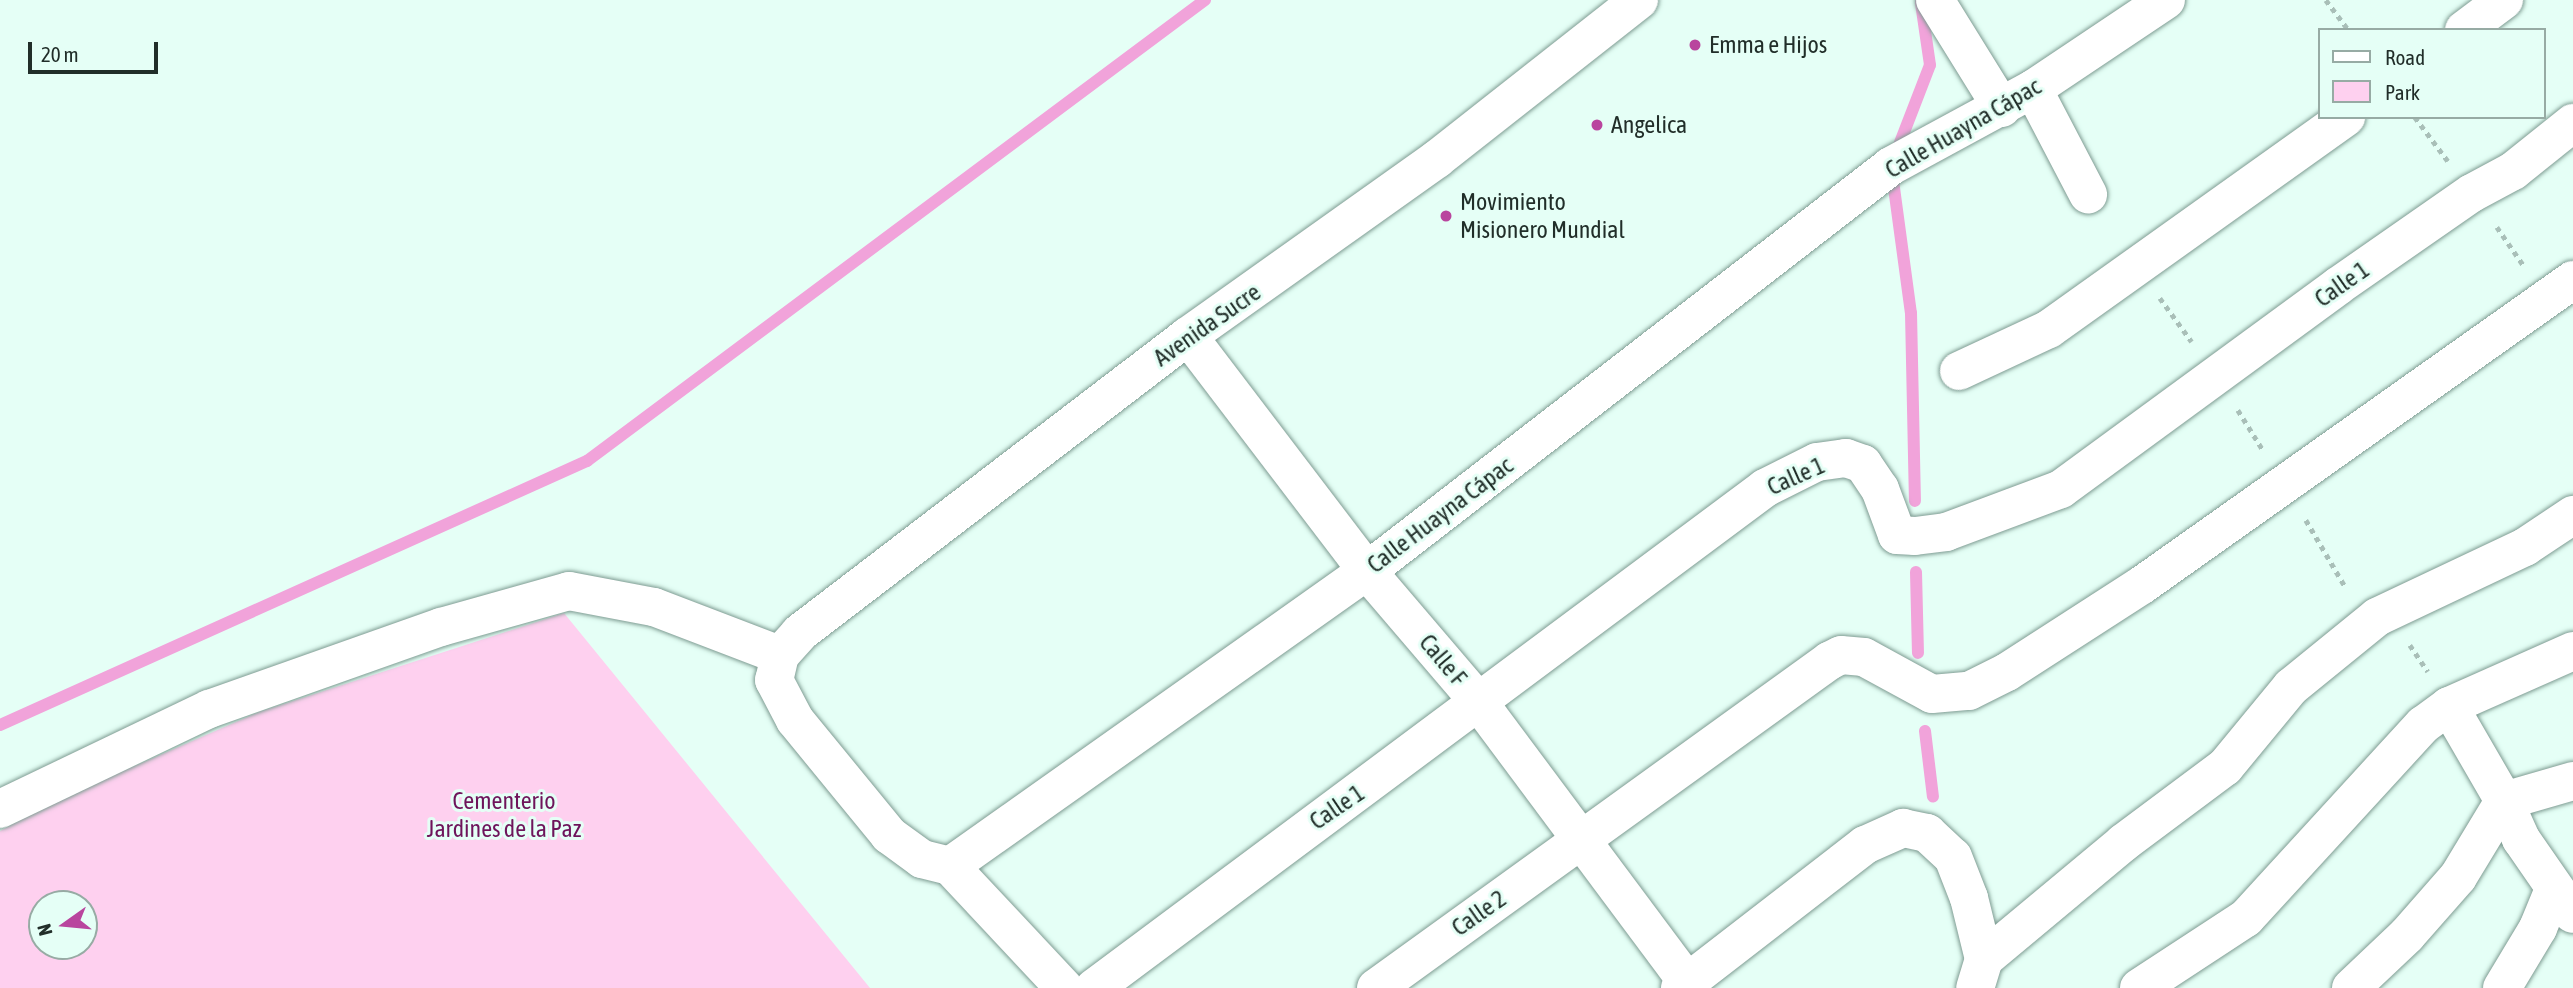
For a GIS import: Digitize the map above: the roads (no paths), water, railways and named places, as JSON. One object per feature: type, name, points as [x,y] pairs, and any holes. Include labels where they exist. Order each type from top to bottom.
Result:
[{"type":"street","name":"Avenida Sucre","points":[[780,655],[800,633],[1188,336],[1437,159],[1639,0]]},
{"type":"street","points":[[1935,0],[2017,99],[2088,194]]},
{"type":"street","name":"Calle Huayna Cápac","points":[[950,866],[1367,571],[1891,166],[2017,99],[2166,0]]},
{"type":"street","points":[[2467,28],[2504,0]]},
{"type":"street","points":[[1959,371],[2049,330],[2343,119]]},
{"type":"street","name":"Calle 1","points":[[1094,988],[1765,488],[1818,461],[1846,458],[1863,464],[1880,489],[1897,535],[1946,533],[2061,489],[2338,285],[2472,193],[2513,171],[2573,123]]},
{"type":"street","name":"Calle 2","points":[[1376,988],[1581,838],[1841,655],[1864,657],[1933,694],[1969,691],[2007,672],[2142,585],[2573,280]]},
{"type":"street","name":"Calle F","points":[[1188,336],[1367,571],[1477,700],[1581,838],[1687,986]]},
{"type":"street","points":[[1979,974],[2123,843],[2225,767],[2291,687],[2376,617],[2525,547],[2573,515]]},
{"type":"street","points":[[0,808],[209,709],[441,627],[569,592],[654,607],[780,655],[774,680],[795,720],[889,835],[922,859],[950,866],[1064,988]]},
{"type":"street","points":[[2139,988],[2246,918],[2318,837],[2357,801],[2391,755],[2449,706],[2573,651]]},
{"type":"street","points":[[2449,706],[2504,801],[2521,839],[2563,901],[2538,928],[2502,988]]},
{"type":"street","points":[[2351,988],[2407,935],[2458,877],[2504,801],[2573,781]]},
{"type":"street","points":[[1687,986],[1865,845],[1903,828],[1927,833],[1953,857],[1969,898],[1979,974]]},
{"type":"waterway","points":[[0,725],[587,461],[1205,0]]},
{"type":"waterway","points":[[1896,153],[1930,65],[1921,3]]},
{"type":"waterway","points":[[1892,173],[1911,313],[1915,501]]},
{"type":"waterway","points":[[1916,572],[1918,653]]},
{"type":"waterway","points":[[1925,731],[1933,797]]},
{"type":"place","name":"Emma e Hijos","points":[[1695,45]]},
{"type":"place","name":"Angelica","points":[[1597,125]]},
{"type":"place","name":"Movimiento Misionero Mundial","points":[[1446,216]]},
{"type":"park label","name":"Cementerio Jardines de la Paz","points":[[504,815]]}]
